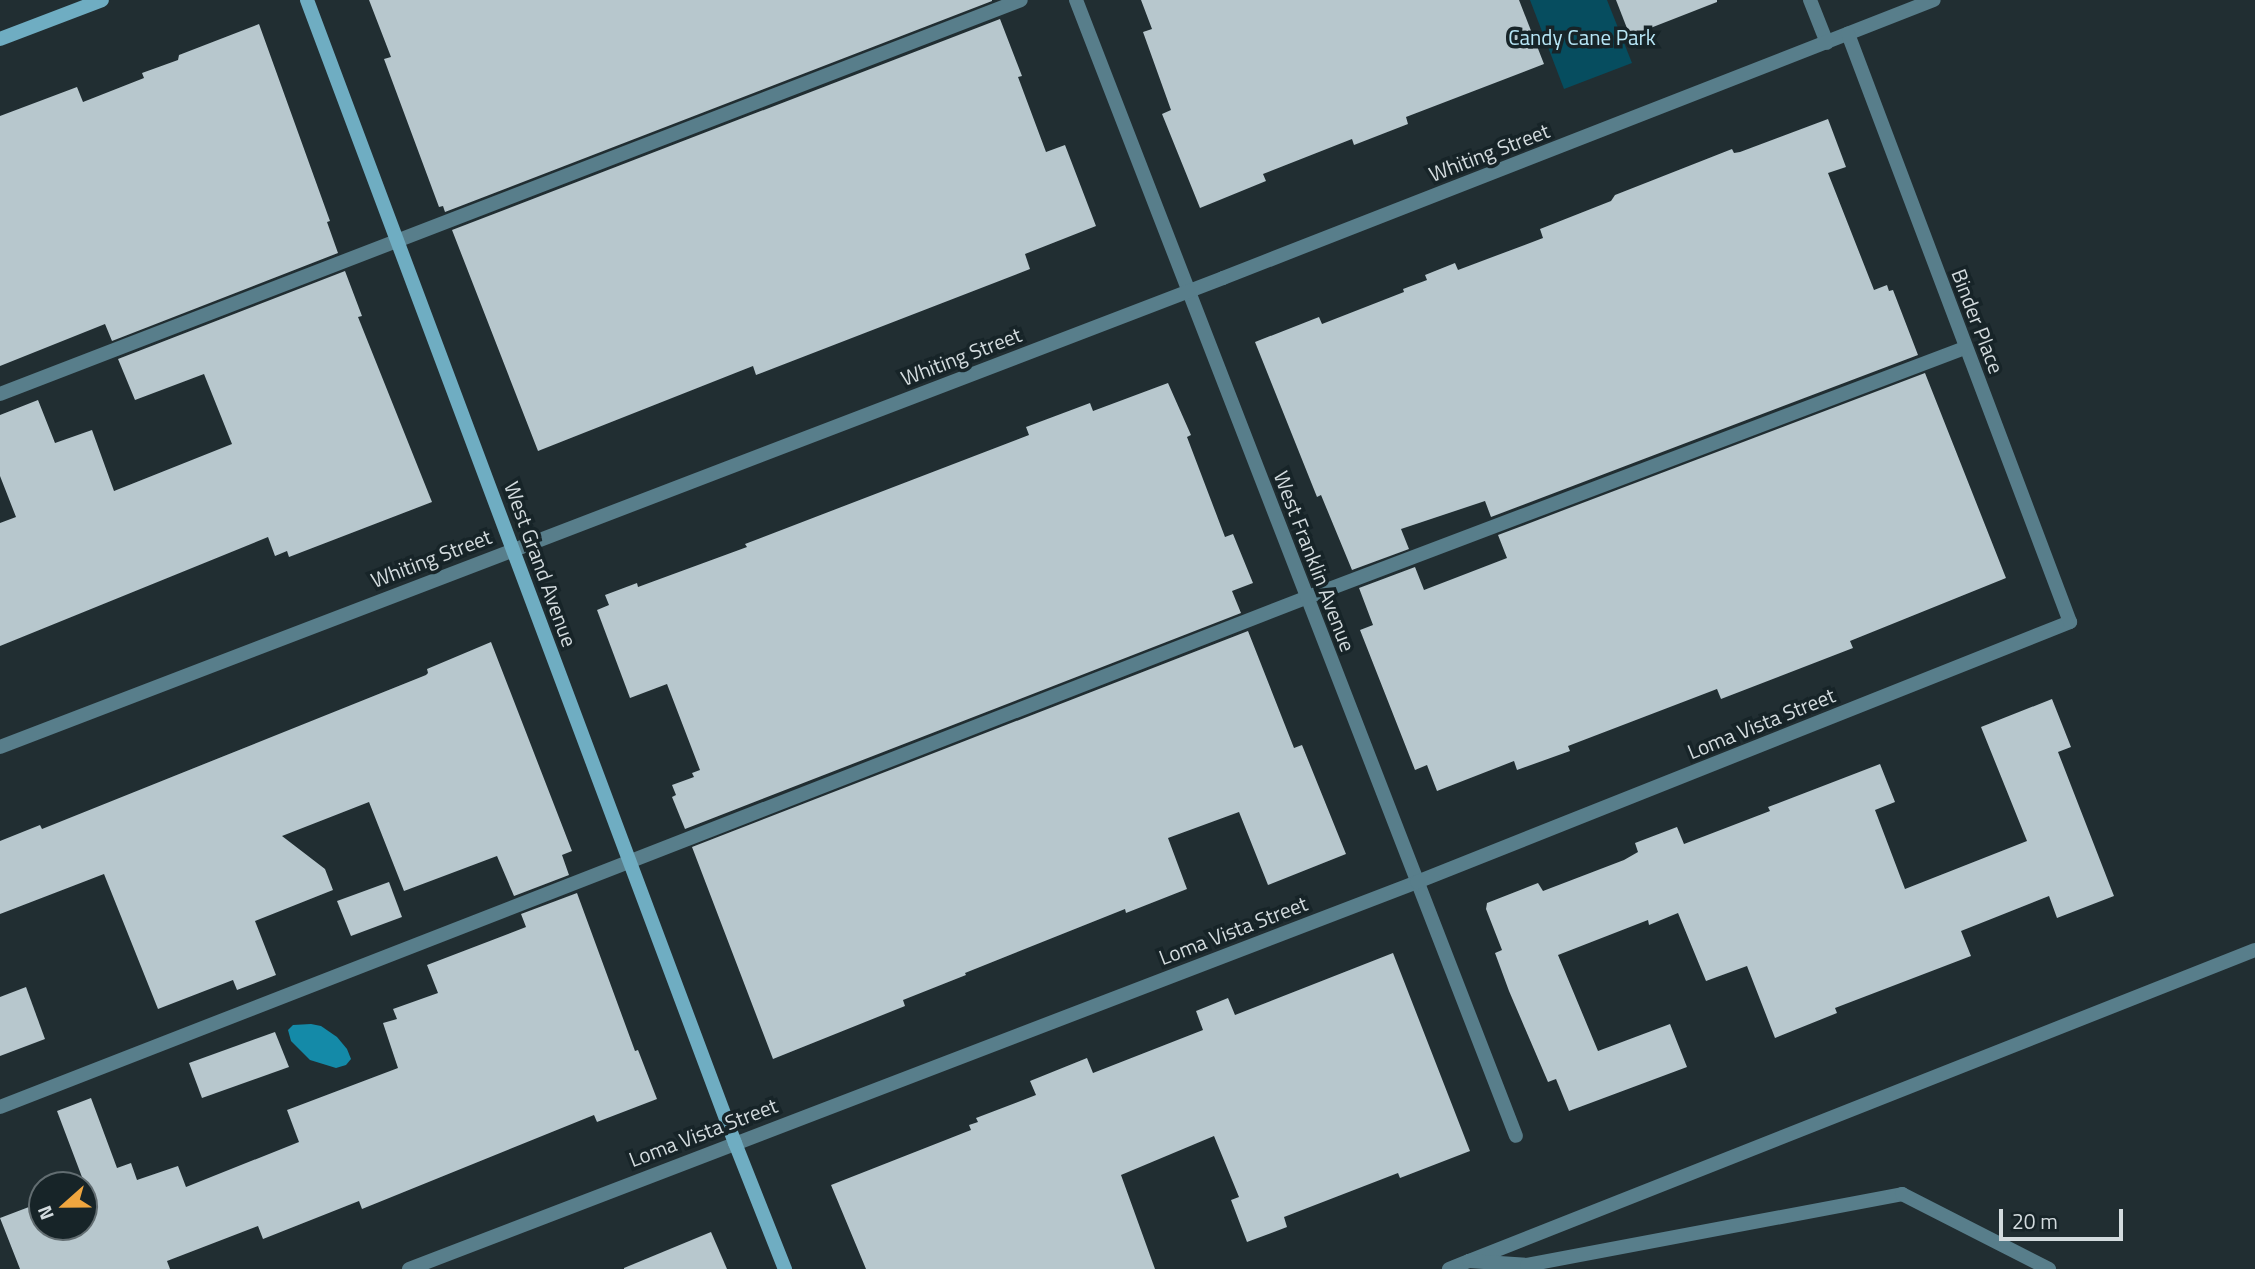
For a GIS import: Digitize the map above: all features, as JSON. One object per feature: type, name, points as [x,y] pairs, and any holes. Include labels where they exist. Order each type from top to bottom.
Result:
[{"type":"main road","points":[[0,39],[102,0]]},
{"type":"main road","name":"West Grand Avenue","points":[[307,0],[734,1143],[785,1269]]},
{"type":"street","points":[[0,394],[1021,0]]},
{"type":"street","name":"West Franklin Avenue","points":[[1076,0],[1186,293],[1308,597],[1516,1136]]},
{"type":"street","points":[[1811,0],[1827,43]]},
{"type":"street","name":"Whiting Street","points":[[0,747],[1186,293],[1934,0]]},
{"type":"street","name":"Binder Place","points":[[1848,34],[2070,622]]},
{"type":"street","points":[[0,1107],[1308,597],[1965,348]]},
{"type":"street","name":"Loma Vista Street","points":[[409,1269],[1417,882],[2070,622]]},
{"type":"street","points":[[1450,1269],[2255,950]]},
{"type":"street","points":[[1469,1261],[1527,1265],[1902,1195],[2049,1269]]},
{"type":"green space","name":"Candy Cane Park","points":[[1530,0],[1607,0],[1632,63],[1564,89]]},
{"type":"shaded area","points":[[293,1025],[321,1026],[337,1037],[351,1059],[346,1065],[336,1068],[310,1060],[291,1041],[288,1030]]},
{"type":"building","points":[[369,0],[992,1],[445,212],[443,206],[439,207],[384,59],[391,57]]},
{"type":"building","points":[[1141,0],[1519,0],[1544,64],[1406,117],[1408,124],[1354,145],[1352,139],[1263,174],[1266,181],[1200,208],[1162,114],[1171,110],[1143,32],[1152,29]]},
{"type":"building","points":[[1616,0],[1717,0],[1717,2],[1630,36]]},
{"type":"building","points":[[1000,19],[1022,76],[1018,77],[1046,152],[1065,145],[1096,226],[1025,254],[1030,269],[756,375],[753,366],[538,451],[452,230]]},
{"type":"building","points":[[259,24],[330,221],[327,222],[338,253],[112,341],[105,324],[0,366],[0,116],[77,87],[83,102],[144,78],[142,73],[178,60],[179,55]]},
{"type":"building","points":[[1828,119],[1846,167],[1828,173],[1874,290],[1887,285],[1889,291],[1893,290],[1918,355],[1491,517],[1485,501],[1401,529],[1409,549],[1352,570],[1321,495],[1317,497],[1255,342],[1319,317],[1322,324],[1404,292],[1403,289],[1427,280],[1425,275],[1455,263],[1458,270],[1543,238],[1540,229],[1611,201],[1615,195],[1732,149],[1734,153],[1740,152]]},
{"type":"building","points":[[345,271],[362,316],[358,317],[432,502],[289,557],[287,551],[275,556],[268,537],[0,646],[0,523],[16,517],[0,476],[0,415],[38,400],[55,443],[92,430],[114,491],[232,444],[204,374],[135,400],[118,359]]},
{"type":"building","points":[[1925,373],[2006,578],[1850,641],[1853,648],[1721,699],[1717,689],[1568,746],[1570,751],[1517,770],[1514,761],[1437,791],[1427,765],[1415,770],[1360,630],[1373,625],[1359,588],[1415,567],[1424,590],[1507,558],[1498,535]]},
{"type":"building","points":[[1168,383],[1191,435],[1187,437],[1225,537],[1233,534],[1253,583],[1232,591],[1241,613],[685,829],[672,797],[676,795],[672,785],[694,777],[692,773],[700,770],[667,684],[630,698],[597,610],[609,605],[605,595],[637,583],[638,587],[747,547],[745,544],[1029,435],[1026,427],[1090,403],[1093,411]]},
{"type":"building","points":[[1248,631],[1294,748],[1302,745],[1346,854],[1268,885],[1239,812],[1168,838],[1187,889],[1126,913],[1125,909],[965,973],[966,975],[903,1000],[905,1006],[773,1059],[692,847]]},
{"type":"building","points":[[491,642],[572,851],[562,855],[569,875],[514,896],[497,856],[404,891],[369,802],[282,836],[325,869],[333,890],[255,921],[276,975],[237,990],[233,980],[158,1009],[104,874],[0,914],[0,841],[40,825],[42,829],[426,675],[427,669]]},
{"type":"building","points":[[2052,699],[2071,747],[2058,752],[2114,896],[2057,918],[2049,896],[1961,931],[1971,956],[1835,1008],[1837,1013],[1775,1038],[1747,966],[1706,981],[1678,913],[1649,925],[1648,920],[1558,955],[1598,1051],[1670,1024],[1687,1067],[1569,1111],[1556,1079],[1548,1082],[1509,991],[1495,953],[1502,950],[1486,909],[1487,903],[1538,883],[1543,891],[1624,860],[1638,852],[1635,843],[1677,827],[1684,844],[1770,811],[1768,807],[1880,764],[1895,802],[1875,810],[1905,889],[2027,841],[1981,727]]},
{"type":"building","points":[[389,882],[402,917],[351,936],[337,901]]},
{"type":"building","points":[[577,893],[635,1051],[638,1050],[657,1099],[597,1122],[594,1115],[362,1209],[359,1201],[263,1239],[258,1226],[167,1261],[170,1269],[20,1269],[0,1218],[28,1207],[28,1241],[98,1241],[98,1171],[80,1171],[57,1111],[91,1098],[117,1168],[131,1163],[137,1180],[178,1166],[186,1187],[299,1142],[287,1110],[398,1068],[383,1023],[397,1019],[393,1009],[438,993],[427,965],[526,927],[521,914]]},
{"type":"building","points":[[1393,953],[1470,1151],[1400,1178],[1398,1173],[1284,1217],[1287,1227],[1247,1242],[1231,1200],[1239,1197],[1214,1136],[1121,1175],[1155,1269],[866,1269],[831,1185],[971,1130],[969,1125],[978,1122],[976,1118],[1036,1095],[1030,1081],[1087,1058],[1093,1073],[1203,1030],[1196,1011],[1228,998],[1235,1015]]},
{"type":"building","points":[[26,987],[45,1039],[0,1056],[0,997]]},
{"type":"building","points":[[275,1032],[289,1067],[202,1098],[189,1063]]},
{"type":"building","points":[[711,1232],[727,1269],[624,1269],[624,1268]]}]
